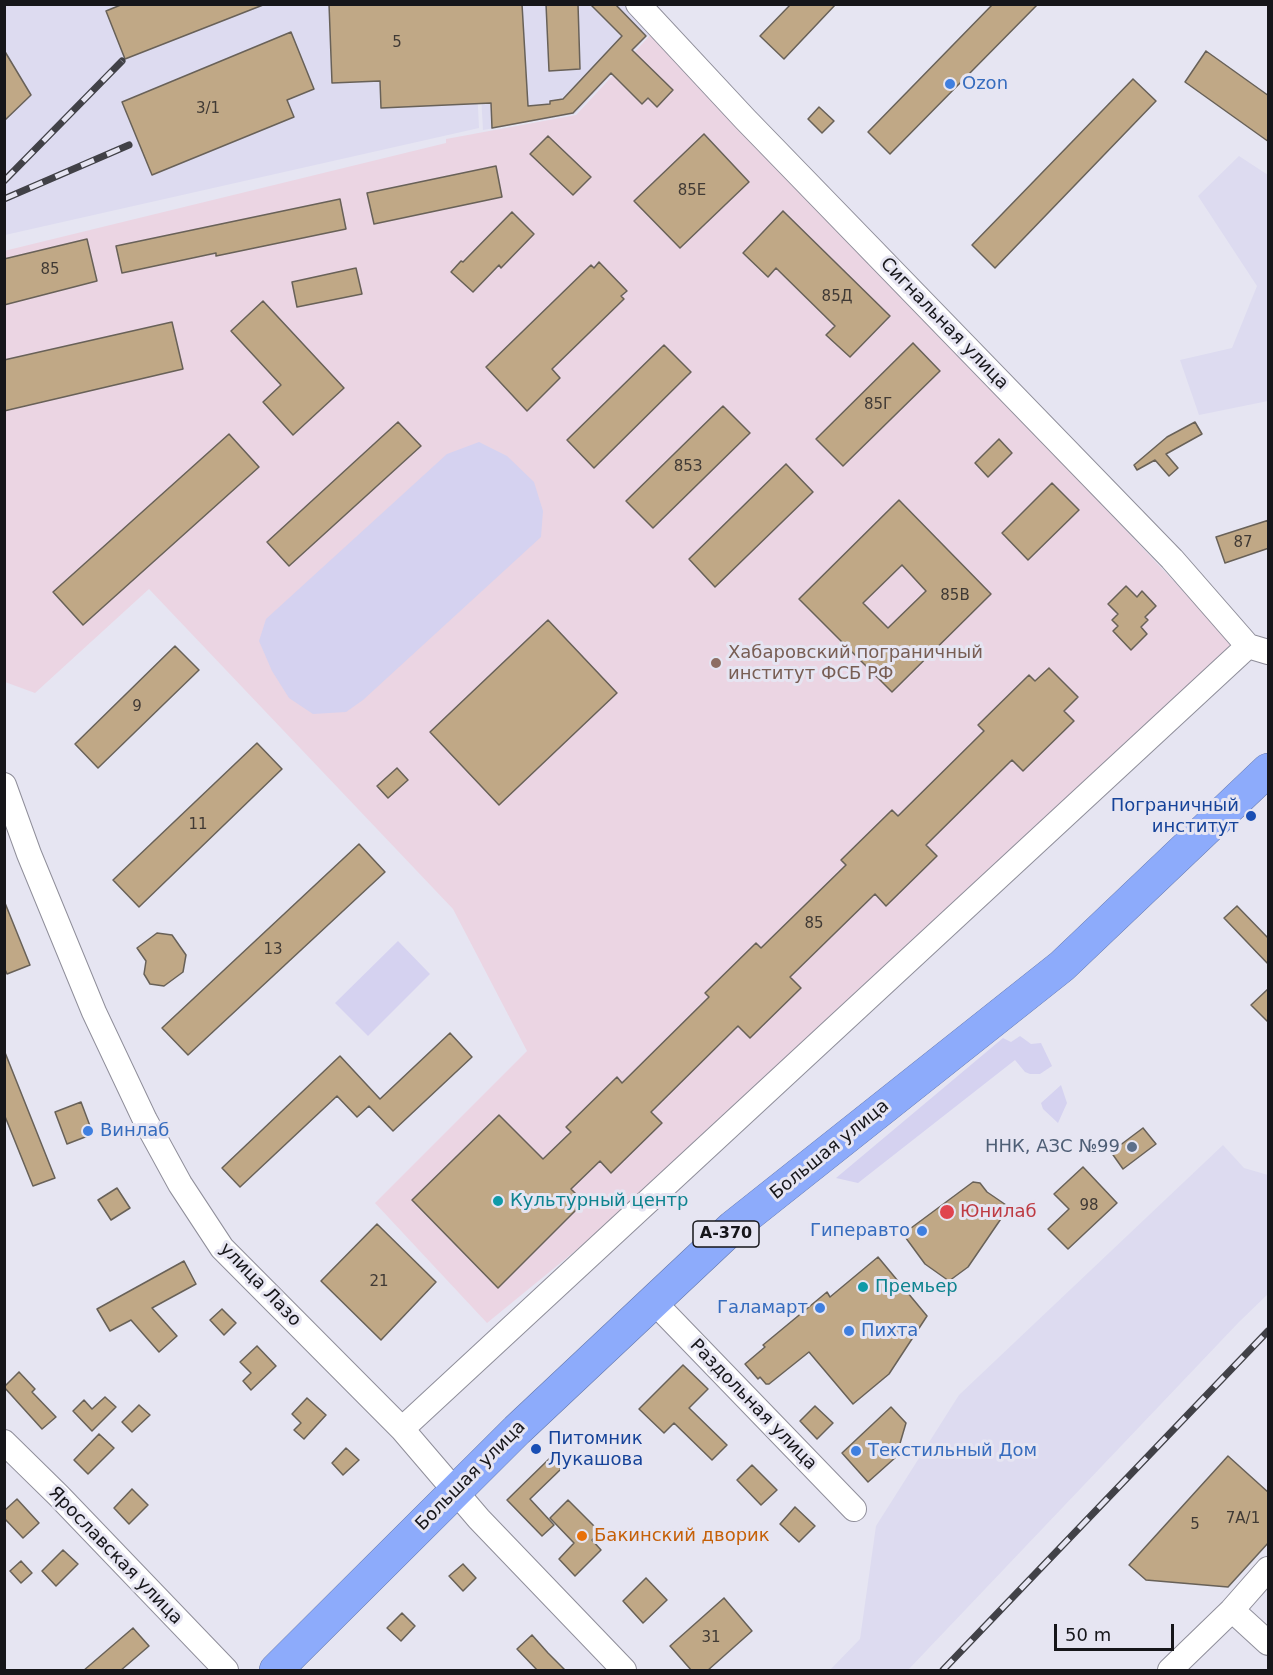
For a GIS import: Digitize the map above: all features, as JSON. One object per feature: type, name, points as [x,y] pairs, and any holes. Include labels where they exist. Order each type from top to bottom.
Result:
[{"type":"highway","name":"Большая улица","points":[[276,1671],[454,1491],[733,1227],[1062,966],[1269,770]]},
{"type":"street","name":"Сигнальная улица","points":[[638,4],[745,119],[1258,649]]},
{"type":"street","points":[[402,1429],[1258,649]]},
{"type":"street","name":"улица Лазо","points":[[4,784],[94,1012],[145,1120],[180,1184],[222,1248],[402,1429],[454,1491],[624,1671]]},
{"type":"street","name":"Раздольная улица","points":[[653,1302],[854,1509]]},
{"type":"street","name":"Ярославская улица","points":[[4,1442],[58,1495],[226,1671]]},
{"type":"street","points":[[1170,1671],[1232,1610],[1269,1569]]},
{"type":"street","points":[[1232,1610],[1269,1642]]},
{"type":"shaded area","points":[[4,5],[473,5],[479,128],[5,235]]},
{"type":"shaded area","points":[[476,5],[631,5],[654,29],[575,114],[483,130]]},
{"type":"shaded area","name":"Хабаровский пограничный институт ФСБ РФ","points":[[655,30],[1233,644],[717,1135],[487,1323],[375,1203],[527,1051],[453,909],[149,589],[35,693],[5,682],[4,251],[446,143],[446,139],[576,115]]},
{"type":"shaded area","points":[[1239,156],[1268,175],[1268,401],[1199,415],[1180,360],[1232,348],[1257,286],[1198,196]]},
{"type":"shaded area","points":[[479,442],[507,456],[534,482],[543,511],[541,537],[363,700],[346,712],[313,714],[289,698],[272,671],[259,641],[266,619],[447,454]]},
{"type":"shaded area","points":[[398,941],[430,974],[368,1036],[335,1003]]},
{"type":"shaded area","points":[[1020,1036],[1031,1044],[1041,1043],[1052,1066],[1040,1074],[1030,1074],[1025,1072],[1015,1060],[858,1183],[836,1178],[1003,1038],[1011,1042]]},
{"type":"shaded area","points":[[1061,1085],[1067,1103],[1058,1123],[1043,1109],[1041,1103]]},
{"type":"shaded area","points":[[1223,1145],[1244,1168],[1268,1175],[1268,1294],[908,1670],[830,1670],[860,1639],[876,1526],[959,1395]]},
{"type":"building","points":[[123,4],[263,5],[125,59],[106,11]]},
{"type":"building","points":[[329,4],[522,4],[528,106],[550,104],[550,101],[563,99],[622,36],[590,4],[615,4],[646,36],[632,50],[673,90],[657,107],[648,98],[642,104],[611,73],[573,113],[492,128],[491,103],[381,108],[380,81],[332,83]]},
{"type":"building","points":[[546,4],[578,4],[580,69],[549,71]]},
{"type":"building","points":[[791,4],[836,4],[784,59],[760,36]]},
{"type":"building","points":[[993,4],[1038,4],[890,154],[868,132]]},
{"type":"building","points":[[291,32],[314,89],[287,100],[294,117],[152,175],[122,102]]},
{"type":"building","points":[[4,50],[31,95],[4,121]]},
{"type":"building","points":[[1206,51],[1269,96],[1269,142],[1185,82]]},
{"type":"building","points":[[1133,79],[1156,101],[995,268],[972,245]]},
{"type":"building","points":[[819,107],[834,121],[822,133],[808,119]]},
{"type":"building","points":[[704,134],[749,182],[680,248],[634,201]]},
{"type":"building","points":[[548,136],[591,177],[573,195],[530,154]]},
{"type":"building","points":[[496,166],[502,197],[374,224],[367,193]]},
{"type":"building","points":[[340,199],[346,229],[122,273],[116,246]]},
{"type":"building","points":[[783,211],[890,316],[850,357],[826,335],[835,326],[776,268],[768,277],[743,253]]},
{"type":"building","points":[[512,212],[534,234],[501,268],[499,265],[473,292],[451,272]]},
{"type":"building","points":[[87,239],[97,281],[4,305],[4,259]]},
{"type":"building","points":[[599,262],[627,291],[621,296],[624,299],[552,369],[560,378],[527,411],[486,367],[591,265],[594,268]]},
{"type":"building","points":[[356,268],[362,294],[297,307],[292,282]]},
{"type":"building","points":[[263,301],[344,388],[293,435],[263,402],[281,385],[231,331]]},
{"type":"building","points":[[172,322],[183,369],[4,411],[4,360]]},
{"type":"building","points":[[913,343],[940,371],[843,466],[816,439]]},
{"type":"building","points":[[664,345],[691,372],[594,468],[567,440]]},
{"type":"building","points":[[723,406],[750,433],[653,528],[626,501]]},
{"type":"building","points":[[398,422],[421,446],[289,566],[267,542]]},
{"type":"building","points":[[1195,422],[1202,434],[1166,454],[1178,468],[1169,476],[1155,460],[1137,470],[1134,465],[1167,437]]},
{"type":"building","points":[[229,434],[259,467],[83,625],[53,592]]},
{"type":"building","points":[[999,439],[1012,453],[988,477],[975,463]]},
{"type":"building","points":[[786,464],[813,492],[715,587],[689,559]]},
{"type":"building","points":[[1052,483],[1079,510],[1028,560],[1002,533]]},
{"type":"building","points":[[899,500],[991,594],[892,692],[799,599]],"holes":[[[902,565],[926,591],[888,628],[863,603]]]},
{"type":"building","points":[[1269,520],[1269,548],[1225,563],[1216,537]]},
{"type":"building","points":[[1126,586],[1137,597],[1142,591],[1156,606],[1145,617],[1148,620],[1141,627],[1147,634],[1131,650],[1113,631],[1118,626],[1112,620],[1118,614],[1108,604]]},
{"type":"building","points":[[548,620],[617,693],[499,805],[430,732]]},
{"type":"building","points":[[175,646],[199,670],[98,768],[75,744]]},
{"type":"building","points":[[1049,668],[1078,697],[1064,711],[1074,721],[1023,771],[1012,760],[926,845],[937,856],[886,906],[875,894],[790,977],[801,988],[750,1038],[738,1026],[651,1112],[662,1123],[611,1173],[600,1161],[571,1189],[584,1202],[498,1288],[412,1200],[499,1115],[543,1159],[571,1132],[566,1127],[617,1077],[622,1083],[709,997],[705,993],[756,943],[761,948],[846,865],[841,860],[892,810],[898,816],[984,731],[978,725],[1029,675],[1035,681]]},
{"type":"building","points":[[257,743],[282,769],[139,907],[113,880]]},
{"type":"building","points":[[397,768],[408,780],[388,798],[377,786]]},
{"type":"building","points":[[359,844],[385,872],[188,1055],[162,1028]]},
{"type":"building","points":[[5,903],[30,965],[7,974],[4,967]]},
{"type":"building","points":[[1237,906],[1269,939],[1269,965],[1224,918]]},
{"type":"building","points":[[157,933],[172,935],[186,955],[183,972],[164,986],[150,984],[144,974],[146,961],[137,948]]},
{"type":"building","points":[[1269,988],[1269,1023],[1251,1005]]},
{"type":"building","points":[[450,1033],[472,1057],[393,1131],[369,1106],[357,1117],[337,1096],[240,1187],[222,1168],[340,1056],[380,1099]]},
{"type":"building","points":[[4,1050],[55,1178],[33,1186],[4,1114]]},
{"type":"building","points":[[81,1102],[93,1134],[67,1144],[55,1112]]},
{"type":"building","points":[[1143,1128],[1156,1144],[1123,1169],[1111,1152]]},
{"type":"building","points":[[1083,1167],[1117,1203],[1068,1249],[1048,1229],[1069,1209],[1054,1194]]},
{"type":"building","points":[[973,1182],[980,1183],[987,1192],[1009,1207],[968,1267],[949,1281],[925,1264],[903,1234]]},
{"type":"building","points":[[117,1188],[130,1208],[111,1220],[98,1200]]},
{"type":"building","points":[[377,1224],[436,1282],[381,1340],[321,1281]]},
{"type":"building","name":"Пихта","points":[[878,1257],[927,1316],[889,1374],[853,1404],[809,1352],[769,1384],[766,1384],[760,1377],[758,1379],[745,1364],[765,1347],[763,1345],[827,1292],[830,1297]]},
{"type":"building","points":[[184,1261],[196,1284],[152,1308],[177,1336],[159,1352],[131,1320],[110,1331],[97,1309]]},
{"type":"building","points":[[222,1309],[236,1323],[224,1335],[210,1320]]},
{"type":"building","points":[[257,1346],[276,1366],[251,1390],[243,1381],[251,1373],[240,1362]]},
{"type":"building","points":[[683,1365],[708,1389],[689,1408],[727,1445],[712,1460],[674,1423],[664,1433],[639,1409]]},
{"type":"building","points":[[19,1372],[35,1389],[32,1392],[56,1417],[42,1429],[4,1387]]},
{"type":"building","points":[[105,1397],[116,1407],[92,1431],[73,1411],[84,1400],[92,1409]]},
{"type":"building","points":[[307,1398],[326,1415],[304,1439],[294,1430],[301,1423],[292,1414]]},
{"type":"building","points":[[139,1405],[150,1415],[132,1432],[122,1422]]},
{"type":"building","points":[[815,1406],[833,1423],[817,1439],[800,1421]]},
{"type":"building","points":[[891,1407],[906,1423],[896,1457],[868,1482],[842,1453]]},
{"type":"building","points":[[99,1434],[114,1448],[88,1474],[74,1460]]},
{"type":"building","points":[[346,1448],[359,1460],[343,1475],[332,1463]]},
{"type":"building","points":[[1228,1456],[1269,1493],[1269,1542],[1228,1587],[1146,1580],[1129,1565]]},
{"type":"building","points":[[550,1458],[561,1469],[530,1499],[554,1525],[542,1536],[507,1500]]},
{"type":"building","points":[[752,1465],[777,1490],[761,1505],[737,1480]]},
{"type":"building","points":[[132,1489],[148,1505],[129,1524],[114,1508]]},
{"type":"building","points":[[17,1499],[39,1523],[23,1538],[4,1518],[4,1511]]},
{"type":"building","name":"Бакинский дворик","points":[[568,1500],[600,1532],[592,1540],[601,1550],[575,1576],[559,1559],[574,1543],[550,1518]]},
{"type":"building","points":[[795,1507],[815,1526],[799,1542],[780,1524]]},
{"type":"building","points":[[63,1550],[78,1564],[56,1586],[42,1571]]},
{"type":"building","points":[[21,1561],[32,1573],[21,1583],[10,1571]]},
{"type":"building","points":[[463,1564],[476,1578],[463,1591],[449,1576]]},
{"type":"building","points":[[646,1578],[667,1600],[643,1623],[623,1601]]},
{"type":"building","points":[[724,1598],[752,1631],[707,1671],[692,1671],[670,1646]]},
{"type":"building","points":[[402,1613],[415,1626],[401,1641],[387,1628]]},
{"type":"building","points":[[133,1628],[149,1646],[120,1671],[83,1671]]},
{"type":"building","points":[[532,1635],[566,1671],[538,1671],[517,1649]]},
{"type":"railway","points":[[4,181],[122,61]]},
{"type":"railway","points":[[4,199],[129,145]]},
{"type":"railway","points":[[943,1670],[1268,1331]]},
{"type":"place","name":"Ozon","points":[[950,84]]},
{"type":"place","name":"Хабаровский пограничный институт ФСБ РФ","points":[[716,663]]},
{"type":"place","name":"Пограничный институт","points":[[1251,816]]},
{"type":"place","name":"Винлаб","points":[[88,1131]]},
{"type":"place","name":"ННК, АЗС №99","points":[[1132,1147]]},
{"type":"place","name":"Культурный центр","points":[[498,1201]]},
{"type":"place","name":"Юнилаб","points":[[947,1212]]},
{"type":"place","name":"Гиперавто","points":[[922,1231]]},
{"type":"place","name":"Премьер","points":[[863,1287]]},
{"type":"place","name":"Галамарт","points":[[820,1308]]},
{"type":"place","name":"Пихта","points":[[849,1331]]},
{"type":"place","name":"Питомник Лукашова","points":[[536,1449]]},
{"type":"place","name":"Текстильный Дом","points":[[856,1451]]},
{"type":"place","name":"Бакинский дворик","points":[[582,1536]]}]
